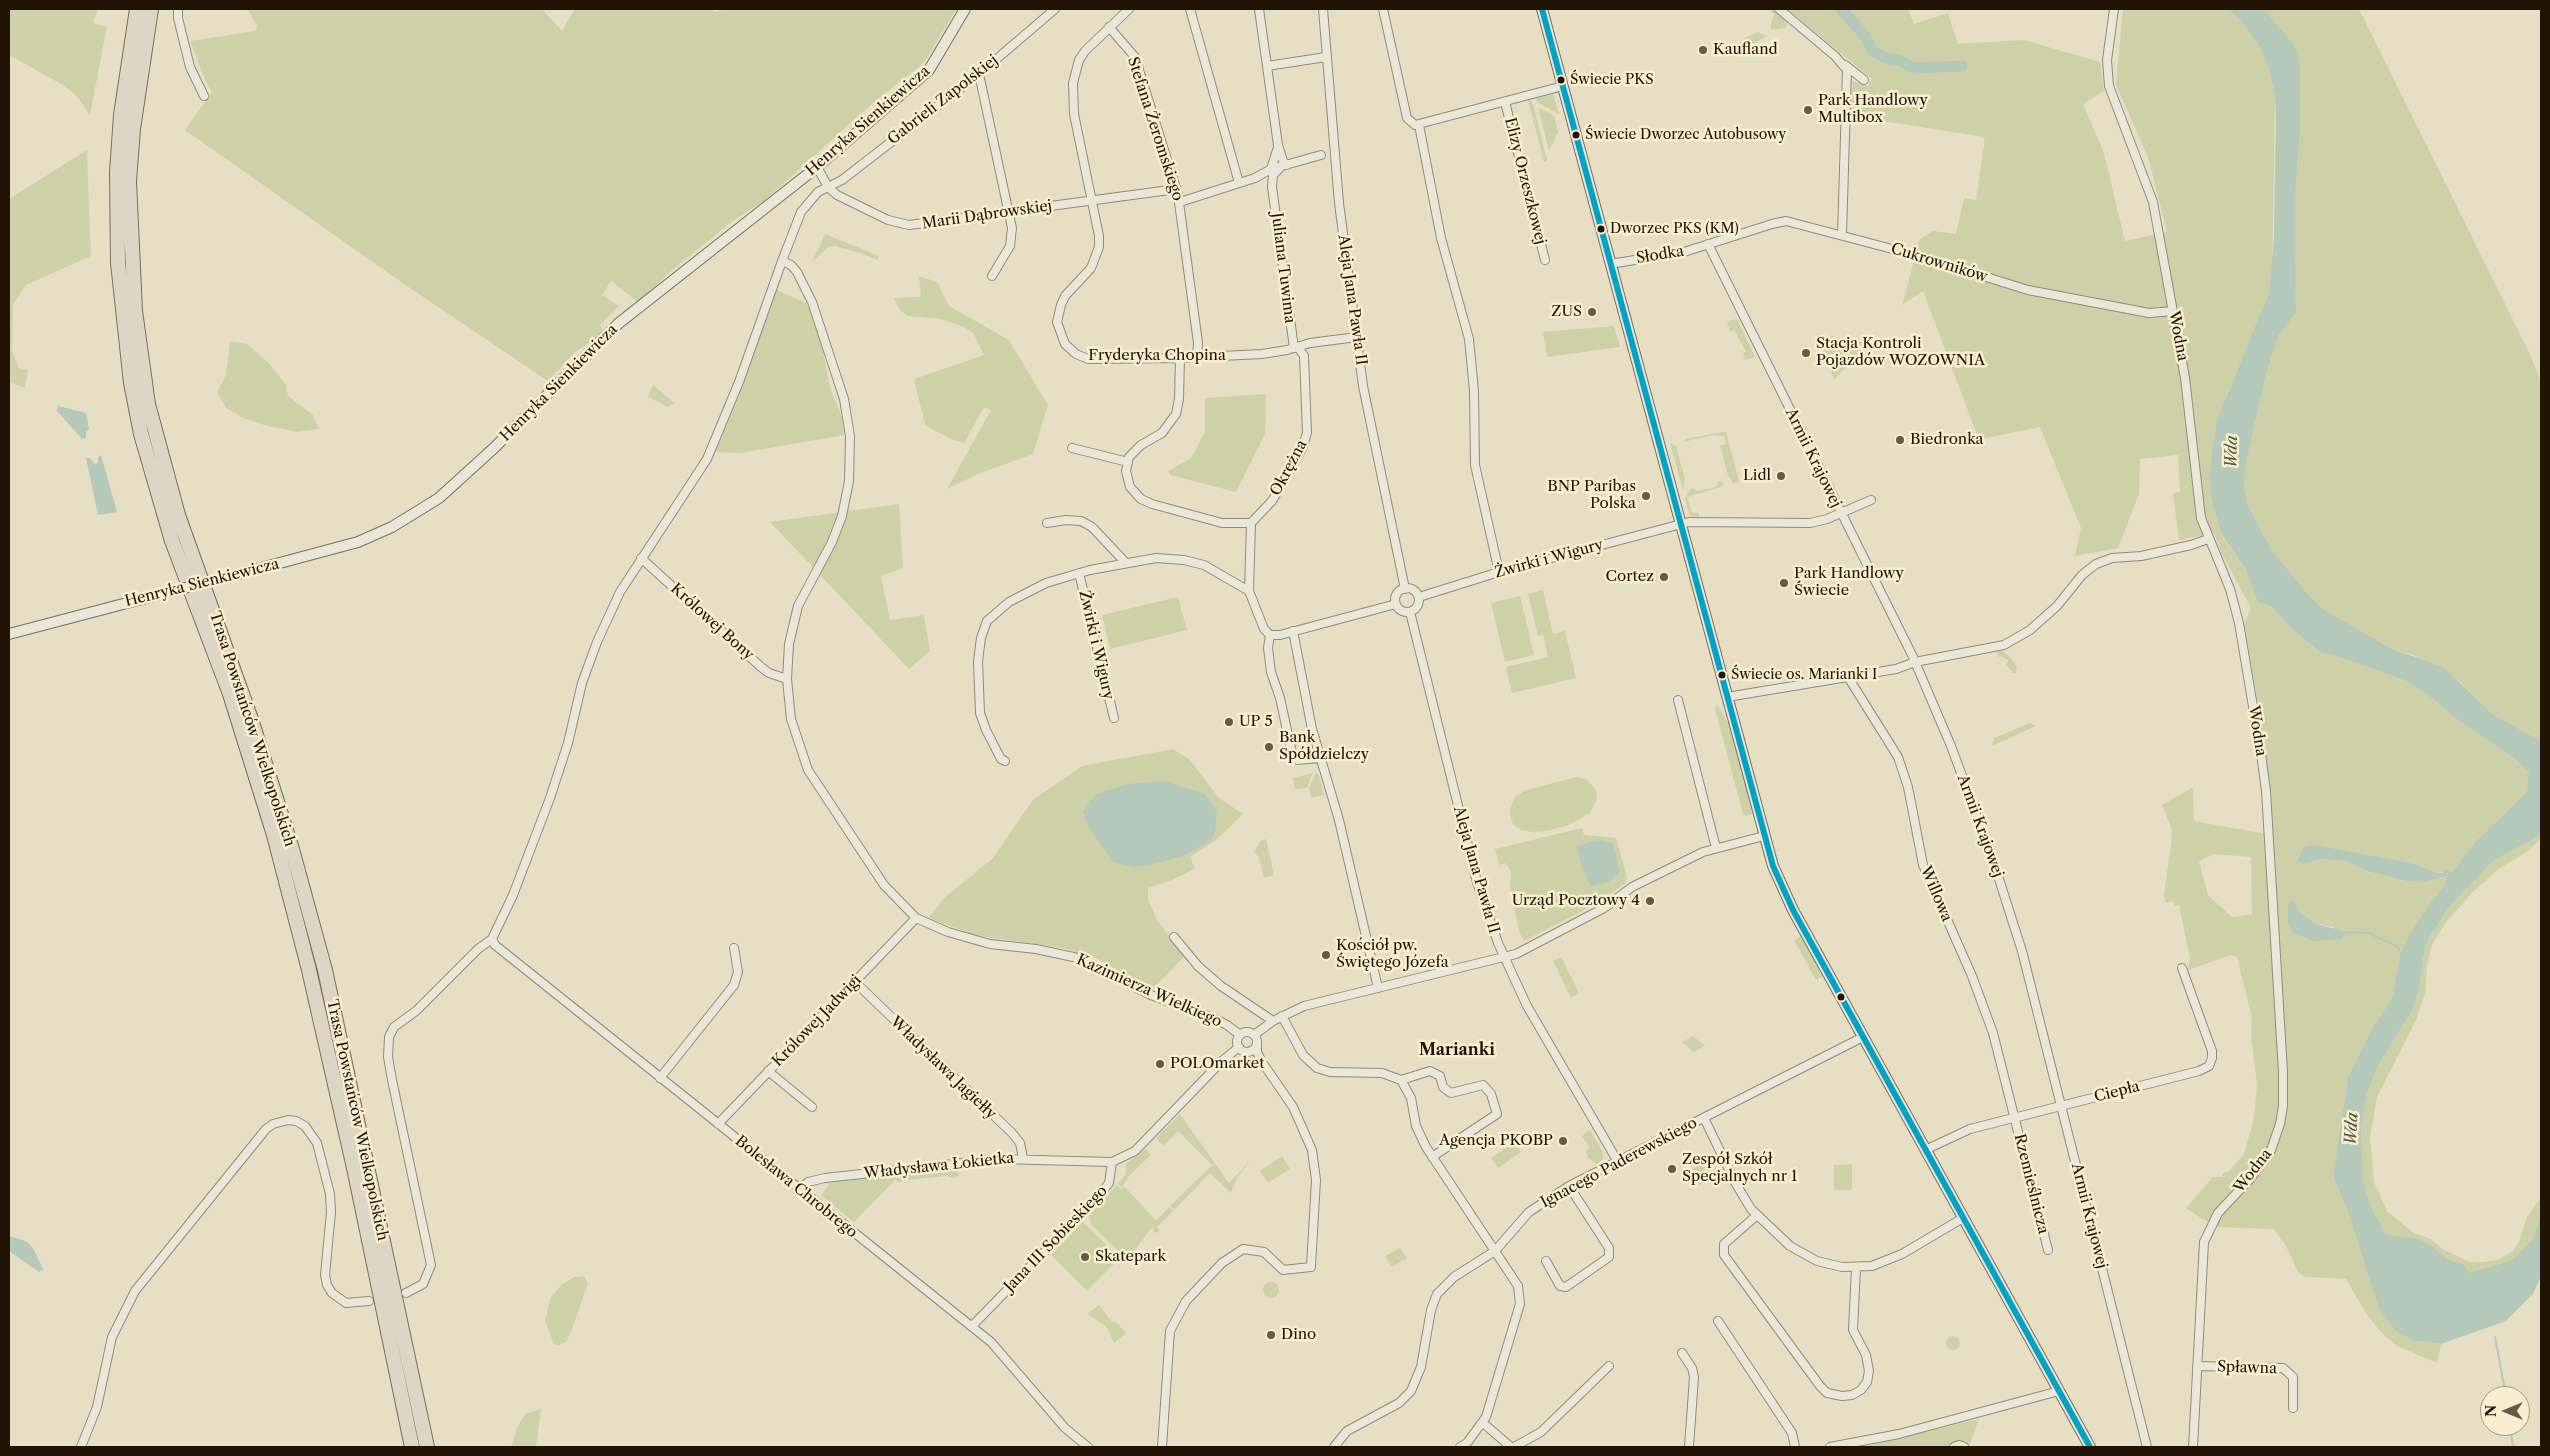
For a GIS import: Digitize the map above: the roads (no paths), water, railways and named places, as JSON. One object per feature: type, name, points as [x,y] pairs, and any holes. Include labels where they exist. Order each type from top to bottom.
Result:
[{"type":"highway","name":"Trasa Powstańców Wielkopolskich","points":[[137,9],[122,106],[117,172],[119,282],[131,383],[141,434],[169,532],[230,694],[274,835],[309,970],[352,1159],[412,1447]]},
{"type":"highway","name":"Trasa Powstańców Wielkopolskich","points":[[151,9],[133,129],[129,180],[131,257],[135,311],[148,404],[178,515],[251,719],[286,830],[325,970],[427,1447]]},
{"type":"street","points":[[178,9],[178,18],[190,67],[204,96]]},
{"type":"street","name":"Henryka Sienkiewicza","points":[[9,634],[358,542],[392,527],[424,508],[473,468],[619,323],[816,168],[929,70],[965,9]]},
{"type":"street","name":"Gabrieli Zapolskiej","points":[[492,939],[513,895],[550,798],[591,656],[613,605],[641,558],[685,496],[707,459],[739,382],[782,261],[802,212],[818,192],[842,180],[979,74],[1056,9]]},
{"type":"street","name":"Fryderyka Chopina","points":[[1129,9],[1085,50],[1079,60],[1073,83],[1074,114],[1099,247],[1091,268],[1065,296],[1061,305],[1057,322],[1063,342],[1072,351],[1088,358],[1180,358],[1262,354],[1310,343],[1357,337]]},
{"type":"street","points":[[1190,9],[1240,183]]},
{"type":"street","points":[[1259,9],[1278,146],[1283,167]]},
{"type":"street","name":"Aleja Jana Pawła II","points":[[1323,9],[1340,203],[1357,337],[1367,403],[1405,589]]},
{"type":"street","points":[[1383,9],[1407,118],[1411,123],[1419,125],[1563,86]]},
{"type":"street","points":[[1542,9],[1764,836],[1782,888],[2090,1447]]},
{"type":"street","points":[[1779,9],[1864,80]]},
{"type":"street","name":"Wodna","points":[[2114,9],[2106,60],[2109,86],[2150,192],[2188,394],[2201,518],[2227,582],[2239,623],[2261,754],[2266,791],[2284,1098],[2280,1124],[2267,1158],[2218,1213],[2204,1242],[2193,1447]]},
{"type":"street","name":"Stefana Żeromskiego","points":[[1109,27],[1134,57],[1180,202],[1198,343],[1197,357]]},
{"type":"street","points":[[1268,66],[1326,57]]},
{"type":"street","points":[[1842,234],[1847,77],[1845,65]]},
{"type":"street","points":[[979,74],[1012,228],[1010,246],[992,276]]},
{"type":"street","name":"Elizy Orzeszkowej","points":[[1505,102],[1545,260]]},
{"type":"street","points":[[1419,125],[1439,228],[1469,339],[1473,380],[1475,465],[1499,572]]},
{"type":"street","points":[[1270,170],[1278,146]]},
{"type":"street","points":[[1180,202],[1240,183],[1270,170],[1321,155]]},
{"type":"street","name":"Juliana Tuwima","points":[[1283,167],[1274,176],[1272,187],[1289,323],[1296,347]]},
{"type":"street","name":"Marii Dąbrowskiej","points":[[816,168],[828,187],[837,195],[882,217],[909,225],[1176,189]]},
{"type":"street","points":[[1254,178],[1267,180],[1272,187]]},
{"type":"street","name":"Cukrowników","points":[[1708,244],[1782,222],[1842,234],[2028,290],[2148,313],[2173,311]]},
{"type":"street","name":"Słodka","points":[[1610,264],[1684,252],[1708,244]]},
{"type":"street","name":"Armii Krajowej","points":[[1708,244],[1915,662],[1952,746],[2011,913],[2147,1447]]},
{"type":"street","name":"Kazimierza Wielkiego","points":[[782,261],[790,265],[797,272],[812,302],[844,399],[850,444],[849,481],[842,516],[832,542],[798,606],[789,644],[788,678],[791,719],[808,770],[884,885],[916,918],[948,932],[990,944],[1078,958],[1151,995],[1213,1018],[1227,1025],[1240,1035]]},
{"type":"street","name":"Okrężna","points":[[1250,523],[1272,501],[1305,441],[1308,427],[1304,356],[1296,347]]},
{"type":"street","points":[[1180,358],[1178,406],[1172,421],[1162,433],[1136,449],[1128,462],[1126,471],[1130,487],[1136,496],[1146,502],[1222,523],[1250,523],[1249,591],[1264,629],[1270,635]]},
{"type":"street","points":[[1072,448],[1128,462]]},
{"type":"street","name":"Żwirki i Wigury","points":[[1419,597],[1499,572],[1689,522],[1810,523],[1827,519],[1871,500]]},
{"type":"street","points":[[1047,523],[1081,521],[1092,527],[1125,562]]},
{"type":"street","points":[[1727,697],[1896,669],[1915,662],[1961,654],[2015,640],[2050,612],[2082,575],[2101,561],[2141,556],[2191,546],[2208,539]]},
{"type":"street","name":"Królowej Bony","points":[[641,558],[769,673],[788,678]]},
{"type":"street","name":"Żwirki i Wigury","points":[[1005,761],[1001,759],[986,730],[980,713],[978,661],[984,627],[995,612],[1009,602],[1041,585],[1079,573],[1125,562],[1163,558],[1199,563],[1224,574],[1242,589],[1249,591]]},
{"type":"street","name":"Żwirki i Wigury","points":[[1079,573],[1114,718]]},
{"type":"street","points":[[1405,589],[1414,590],[1419,597],[1416,608],[1410,612],[1400,610],[1396,604],[1396,596],[1405,589]]},
{"type":"street","points":[[1270,635],[1293,631],[1396,604]]},
{"type":"street","name":"Aleja Jana Pawła II","points":[[1410,612],[1477,882],[1504,958],[1527,1006],[1618,1162]]},
{"type":"street","points":[[1293,631],[1320,758],[1339,820],[1378,988]]},
{"type":"street","points":[[1270,635],[1268,648],[1271,672],[1280,698],[1292,753],[1297,760],[1320,758]]},
{"type":"street","name":"Willowa","points":[[1848,677],[1898,757],[1908,787],[1923,865],[1972,976],[1990,1026],[2014,1117]]},
{"type":"street","points":[[1678,700],[1716,848]]},
{"type":"street","points":[[1265,1068],[1257,1052],[1256,1038],[1249,1032],[1240,1035],[1239,1047],[1244,1051],[1251,1051],[1256,1047],[1256,1038],[1273,1020],[1304,1006],[1516,954],[1604,908],[1632,887],[1704,852],[1764,836]]},
{"type":"street","name":"Królowej Jadwigi","points":[[718,1124],[916,918]]},
{"type":"street","points":[[1174,937],[1198,966],[1221,986],[1273,1020]]},
{"type":"street","points":[[406,1293],[423,1284],[429,1274],[431,1264],[392,1080],[388,1057],[389,1037],[394,1027],[416,1011],[478,949],[492,939]]},
{"type":"street","name":"Bolesława Chrobrego","points":[[492,939],[495,945],[799,1190],[972,1326],[997,1348],[1065,1428],[1088,1447]]},
{"type":"street","points":[[660,1078],[734,985],[738,972],[734,948]]},
{"type":"street","name":"Ciepła","points":[[1925,1150],[1970,1129],[2199,1072],[2209,1066],[2212,1051],[2182,968]]},
{"type":"street","name":"Władysława Jagiełły","points":[[855,982],[1012,1133],[1020,1143],[1023,1158]]},
{"type":"street","points":[[1282,1016],[1302,1054],[1316,1068],[1330,1072],[1382,1073],[1401,1080],[1430,1071],[1440,1076],[1443,1087],[1451,1093],[1483,1085],[1491,1094],[1497,1114],[1432,1157]]},
{"type":"street","name":"Ignacego Paderewskiego","points":[[1334,1447],[1347,1431],[1399,1403],[1411,1391],[1421,1366],[1430,1310],[1437,1294],[1454,1277],[1494,1251],[1529,1212],[1546,1199],[1569,1186],[1863,1037]]},
{"type":"street","points":[[1112,1162],[1134,1151],[1222,1061],[1239,1047]]},
{"type":"street","points":[[1162,1447],[1170,1331],[1186,1301],[1222,1263],[1243,1249],[1264,1252],[1283,1270],[1311,1267],[1316,1180],[1312,1150],[1293,1107],[1251,1051]]},
{"type":"street","points":[[768,1072],[812,1107]]},
{"type":"street","points":[[1401,1080],[1411,1098],[1421,1137],[1432,1157],[1518,1286],[1520,1304],[1491,1405],[1483,1423],[1460,1447]]},
{"type":"street","name":"Rzemieślnicza","points":[[2014,1117],[2048,1250]]},
{"type":"street","points":[[1704,1118],[1736,1184],[1756,1216],[1805,1256],[1830,1265],[1856,1268],[1872,1266],[1887,1261],[1963,1218]]},
{"type":"street","points":[[81,1447],[97,1407],[112,1337],[135,1291],[266,1129],[273,1124],[288,1120],[296,1121],[305,1126],[317,1143],[330,1194],[331,1212],[324,1275],[327,1285],[332,1293],[346,1303],[370,1301]]},
{"type":"street","name":"Władysława Łokietka","points":[[799,1190],[808,1182],[825,1178],[981,1160],[1023,1158],[1112,1162]]},
{"type":"street","name":"Jana III Sobieskiego","points":[[972,1326],[1097,1198],[1109,1183],[1112,1162]]},
{"type":"street","points":[[1546,1261],[1560,1286],[1566,1287],[1609,1257],[1609,1248],[1569,1186]]},
{"type":"street","points":[[1756,1216],[1724,1244],[1724,1255],[1820,1386],[1827,1392],[1837,1396],[1852,1395],[1861,1390],[1867,1382],[1869,1371],[1866,1355],[1853,1330],[1856,1268]]},
{"type":"street","points":[[1718,1321],[1792,1433],[1795,1447]]},
{"type":"street","points":[[1682,1353],[1692,1368],[1694,1377],[1689,1447]]},
{"type":"street","points":[[1483,1423],[1512,1447],[1541,1432],[1608,1366]]},
{"type":"street","name":"Spławna","points":[[2197,1366],[2283,1368],[2292,1377],[2293,1408]]},
{"type":"street","points":[[1833,1447],[1899,1434],[2059,1392]]},
{"type":"street","points":[[1954,1447],[1959,1445],[1964,1447]]},
{"type":"water","name":"Wda","points":[[2228,9],[2263,9],[2293,44],[2299,54],[2300,67],[2300,131],[2295,195],[2296,313],[2278,336],[2266,374],[2245,468],[2244,487],[2247,503],[2271,549],[2305,591],[2323,609],[2390,648],[2443,667],[2494,715],[2541,741],[2541,832],[2534,839],[2494,860],[2450,906],[2430,936],[2425,948],[2419,988],[2413,1009],[2380,1062],[2367,1093],[2361,1128],[2363,1180],[2369,1202],[2386,1235],[2418,1239],[2433,1247],[2448,1260],[2463,1264],[2469,1273],[2511,1261],[2533,1239],[2541,1216],[2541,1276],[2533,1294],[2506,1321],[2441,1344],[2415,1341],[2396,1331],[2379,1308],[2351,1220],[2333,1176],[2348,1077],[2370,1032],[2392,998],[2401,953],[2410,934],[2433,899],[2442,889],[2448,876],[2423,882],[2406,881],[2370,872],[2345,861],[2320,859],[2304,864],[2297,860],[2304,847],[2314,845],[2416,864],[2433,872],[2443,873],[2447,870],[2452,872],[2475,842],[2527,792],[2529,772],[2513,757],[2457,719],[2426,693],[2404,680],[2334,655],[2321,653],[2290,627],[2271,606],[2258,602],[2245,568],[2222,535],[2212,501],[2209,477],[2217,420],[2269,293],[2274,237],[2276,119],[2275,95],[2269,70],[2260,47],[2242,22]]},
{"type":"water","points":[[58,406],[86,413],[89,430],[86,431],[86,438],[82,439],[57,411]]},
{"type":"water","points":[[101,455],[117,512],[98,515],[86,458],[90,458],[94,464],[98,463],[98,457]]},
{"type":"water","points":[[1164,781],[1205,794],[1217,812],[1215,831],[1211,840],[1183,856],[1154,864],[1134,867],[1113,862],[1089,828],[1083,812],[1096,794],[1127,784]]},
{"type":"water","points":[[1597,840],[1613,843],[1620,871],[1609,882],[1591,886],[1582,868],[1577,846]]},
{"type":"water","points":[[2292,899],[2300,912],[2316,924],[2347,932],[2341,939],[2312,941],[2292,932],[2288,923],[2288,906]]},
{"type":"water","points":[[9,1236],[26,1241],[33,1248],[43,1269],[39,1272],[9,1251]]},
{"type":"waterway","points":[[1841,9],[1865,36],[1873,51],[1885,58],[1898,60],[1913,68],[1962,66]]},
{"type":"waterway","points":[[2347,932],[2369,933],[2396,946],[2401,953]]},
{"type":"waterway","points":[[2495,1337],[2504,1386]]},
{"type":"waterway","points":[[2511,1436],[2513,1447]]},
{"type":"place","name":"Kaufland","points":[[1703,50]]},
{"type":"place","name":"Świecie PKS","points":[[1561,80]]},
{"type":"place","name":"Park Handlowy Multibox","points":[[1808,110]]},
{"type":"place","name":"Świecie Dworzec Autobusowy","points":[[1576,135]]},
{"type":"place","name":"Dworzec PKS (KM)","points":[[1601,229]]},
{"type":"place","name":"ZUS","points":[[1592,312]]},
{"type":"place","name":"Stacja Kontroli Pojazdów WOZOWNIA","points":[[1806,353]]},
{"type":"place","name":"Biedronka","points":[[1900,440]]},
{"type":"place","name":"Lidl","points":[[1781,476]]},
{"type":"place","name":"BNP Paribas Polska","points":[[1646,496]]},
{"type":"place","name":"Cortez","points":[[1664,577]]},
{"type":"place","name":"Park Handlowy Świecie","points":[[1784,583]]},
{"type":"place","name":"Świecie os. Marianki I","points":[[1722,675]]},
{"type":"place","name":"UP 5","points":[[1229,722]]},
{"type":"place","name":"Bank Spółdzielczy","points":[[1269,747]]},
{"type":"place","name":"Urząd Pocztowy 4","points":[[1650,901]]},
{"type":"place","name":"Kościół pw. Świętego Józefa","points":[[1326,955]]},
{"type":"place","name":"POLOmarket","points":[[1160,1064]]},
{"type":"place","name":"Agencja PKOBP","points":[[1563,1141]]},
{"type":"place","name":"Zespół Szkół Specjalnych nr 1","points":[[1672,1169]]},
{"type":"place","name":"Skatepark","points":[[1085,1257]]},
{"type":"place","name":"Dino","points":[[1271,1335]]},
{"type":"district","name":"Marianki","points":[[1457,1050]]}]
